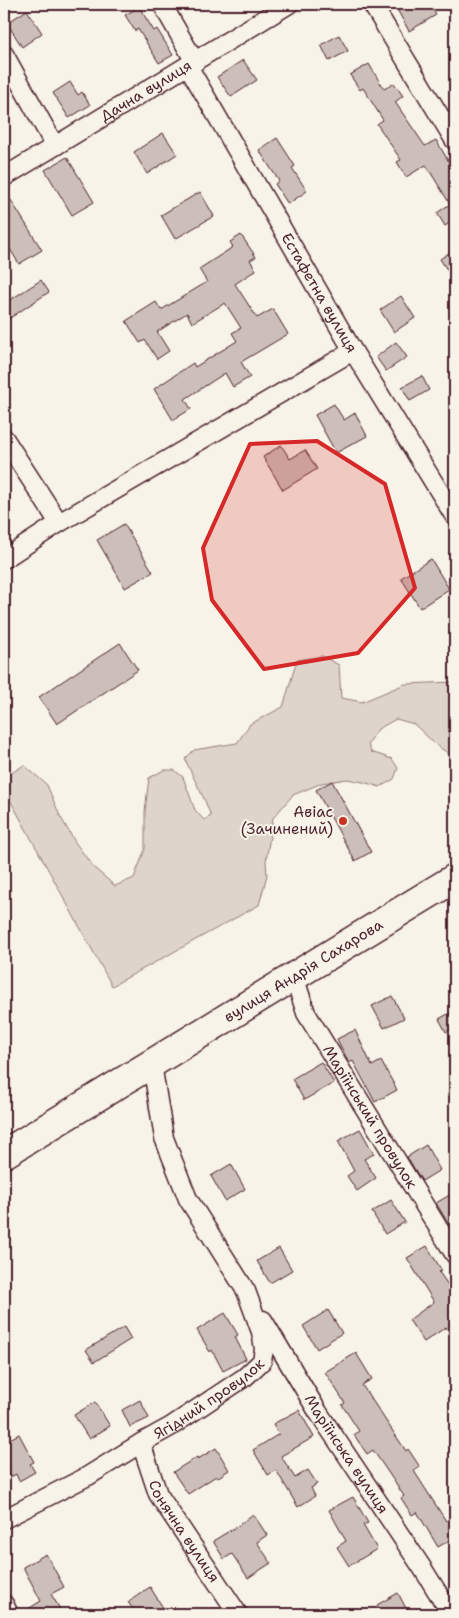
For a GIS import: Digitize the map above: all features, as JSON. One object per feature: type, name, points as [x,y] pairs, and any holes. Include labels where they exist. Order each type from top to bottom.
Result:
[{"type":"main road","name":"вулиця Андрія Сахарова","points":[[4,1154],[455,878]]},
{"type":"street","name":"Естафетна вулиця","points":[[162,4],[192,64],[353,351],[455,517]]},
{"type":"street","name":"Дачна вулиця","points":[[4,177],[289,4]]},
{"type":"street","points":[[372,4],[455,141]]},
{"type":"street","points":[[4,54],[55,146]]},
{"type":"street","points":[[4,558],[58,523],[353,351]]},
{"type":"street","points":[[4,438],[58,523]]},
{"type":"street","name":"Маріїнський провулок","points":[[294,976],[306,1013],[455,1255]]},
{"type":"street","name":"Ягідний провулок","points":[[4,1520],[88,1476],[141,1443],[170,1428],[245,1377],[262,1361],[264,1349],[262,1340],[246,1291],[188,1199],[164,1138],[152,1064]]},
{"type":"street","name":"Маріїнська вулиця","points":[[246,1291],[318,1412],[451,1614]]},
{"type":"street","name":"Сонячна вулиця","points":[[141,1443],[158,1494],[238,1614]]},
{"type":"street","points":[[4,1604],[9,1614]]},
{"type":"highlighted area","points":[[317,441],[385,484],[415,588],[358,653],[264,669],[212,600],[203,548],[250,444]]},
{"type":"shaded area","points":[[322,656],[339,665],[341,698],[362,702],[405,684],[455,682],[455,758],[436,745],[414,724],[396,719],[378,729],[368,744],[371,752],[392,759],[398,768],[394,779],[380,787],[347,779],[322,783],[293,795],[273,818],[266,861],[267,875],[259,905],[112,986],[4,789],[4,778],[24,765],[47,785],[60,816],[75,842],[93,867],[115,886],[134,878],[145,849],[145,811],[149,778],[164,770],[174,770],[183,777],[195,810],[204,820],[211,816],[185,759],[194,750],[237,743],[250,724],[283,707],[297,660]]},
{"type":"building","points":[[394,4],[430,4],[436,15],[409,31]]},
{"type":"building","points":[[139,7],[154,31],[157,29],[173,55],[159,63],[138,29],[135,31],[125,15]]},
{"type":"building","points":[[27,10],[42,33],[22,47],[7,23]]},
{"type":"building","points":[[339,35],[348,51],[329,61],[321,45]]},
{"type":"building","points":[[243,60],[257,80],[231,97],[217,77]]},
{"type":"building","points":[[369,64],[384,89],[394,83],[403,96],[395,102],[425,146],[436,140],[449,162],[455,158],[455,219],[445,226],[437,213],[450,204],[426,165],[406,177],[397,162],[401,160],[377,124],[383,120],[363,88],[360,90],[350,75]]},
{"type":"building","points":[[70,82],[78,95],[82,92],[90,105],[69,118],[53,93]]},
{"type":"building","points":[[163,133],[177,154],[147,174],[134,152]]},
{"type":"building","points":[[277,138],[295,166],[292,168],[307,191],[288,204],[275,184],[279,181],[259,150]]},
{"type":"building","points":[[67,157],[94,202],[72,215],[45,170]]},
{"type":"building","points":[[4,189],[42,250],[19,264],[4,239]]},
{"type":"building","points":[[200,192],[214,216],[175,239],[161,215]]},
{"type":"building","points":[[241,235],[256,257],[250,260],[256,270],[235,284],[257,318],[273,309],[288,334],[241,362],[250,377],[233,387],[225,373],[185,399],[191,409],[173,420],[154,389],[193,363],[195,367],[237,341],[232,333],[241,328],[225,303],[192,323],[187,313],[157,332],[169,351],[157,359],[145,340],[140,343],[126,321],[156,302],[161,310],[207,282],[199,269],[233,247],[230,242]]},
{"type":"building","points":[[455,249],[455,282],[440,259]]},
{"type":"building","points":[[41,280],[49,292],[4,322],[4,304]]},
{"type":"building","points":[[401,296],[415,318],[394,332],[380,310]]},
{"type":"building","points":[[396,342],[407,357],[386,371],[376,357]]},
{"type":"building","points":[[422,376],[429,390],[410,401],[402,387]]},
{"type":"building","points":[[334,404],[344,420],[355,413],[367,436],[336,453],[315,415]]},
{"type":"building","points":[[281,445],[290,459],[305,450],[317,469],[283,490],[263,457]]},
{"type":"building","points":[[124,524],[153,572],[125,588],[97,540]]},
{"type":"building","points":[[431,559],[449,589],[420,608],[401,578]]},
{"type":"building","points":[[120,643],[138,670],[57,724],[39,697]]},
{"type":"building","name":"Авіас (Зачинений)","points":[[332,781],[371,852],[355,861],[316,790]]},
{"type":"building","points":[[392,996],[404,1018],[384,1028],[372,1006]]},
{"type":"building","points":[[455,1010],[455,1027],[446,1032],[439,1019]]},
{"type":"building","points":[[355,1030],[372,1066],[381,1061],[397,1090],[375,1102],[353,1061],[349,1063],[337,1039]]},
{"type":"building","points":[[321,1062],[334,1083],[304,1100],[292,1079]]},
{"type":"building","points":[[360,1129],[374,1154],[364,1159],[376,1178],[357,1191],[347,1176],[354,1171],[338,1141]]},
{"type":"building","points":[[426,1145],[440,1170],[422,1181],[407,1157]]},
{"type":"building","points":[[231,1164],[245,1189],[225,1201],[211,1176]]},
{"type":"building","points":[[455,1192],[455,1235],[436,1203]]},
{"type":"building","points":[[391,1200],[405,1222],[385,1234],[372,1212]]},
{"type":"building","points":[[427,1246],[442,1271],[439,1272],[455,1295],[455,1341],[446,1327],[424,1342],[409,1320],[434,1302],[407,1258]]},
{"type":"building","points":[[279,1248],[292,1270],[270,1283],[257,1261]]},
{"type":"building","points":[[328,1310],[342,1333],[317,1349],[303,1326]]},
{"type":"building","points":[[225,1313],[238,1335],[235,1337],[246,1359],[223,1371],[212,1350],[210,1352],[197,1330]]},
{"type":"building","points":[[124,1327],[131,1339],[94,1362],[86,1350]]},
{"type":"building","points":[[356,1353],[372,1379],[362,1385],[406,1451],[408,1449],[420,1467],[414,1471],[446,1521],[452,1517],[455,1524],[455,1537],[438,1547],[417,1512],[412,1515],[401,1498],[404,1496],[373,1450],[367,1454],[354,1435],[359,1431],[342,1405],[345,1403],[325,1372]]},
{"type":"building","points":[[140,1400],[149,1418],[130,1427],[122,1410]]},
{"type":"building","points":[[95,1402],[110,1426],[89,1439],[74,1415]]},
{"type":"building","points":[[299,1410],[314,1437],[281,1456],[295,1478],[308,1470],[317,1484],[311,1488],[315,1496],[298,1507],[276,1470],[268,1475],[253,1450],[279,1434],[273,1424]]},
{"type":"building","points":[[19,1434],[34,1462],[30,1464],[35,1472],[19,1481],[16,1474],[11,1477],[4,1463],[4,1442]]},
{"type":"building","points":[[216,1448],[229,1470],[188,1494],[173,1472]]},
{"type":"building","points":[[353,1497],[368,1523],[363,1525],[377,1549],[349,1566],[337,1547],[346,1541],[329,1510]]},
{"type":"building","points":[[253,1514],[267,1535],[257,1542],[271,1563],[248,1578],[232,1554],[224,1559],[213,1541]]},
{"type":"building","points":[[46,1554],[64,1587],[51,1594],[63,1614],[20,1614],[41,1601],[23,1567]]},
{"type":"building","points":[[150,1587],[167,1614],[136,1614],[128,1602]]},
{"type":"building","points":[[398,1593],[409,1614],[382,1614],[377,1605]]},
{"type":"place","name":"Авіас (Зачинений)","points":[[343,821]]}]
